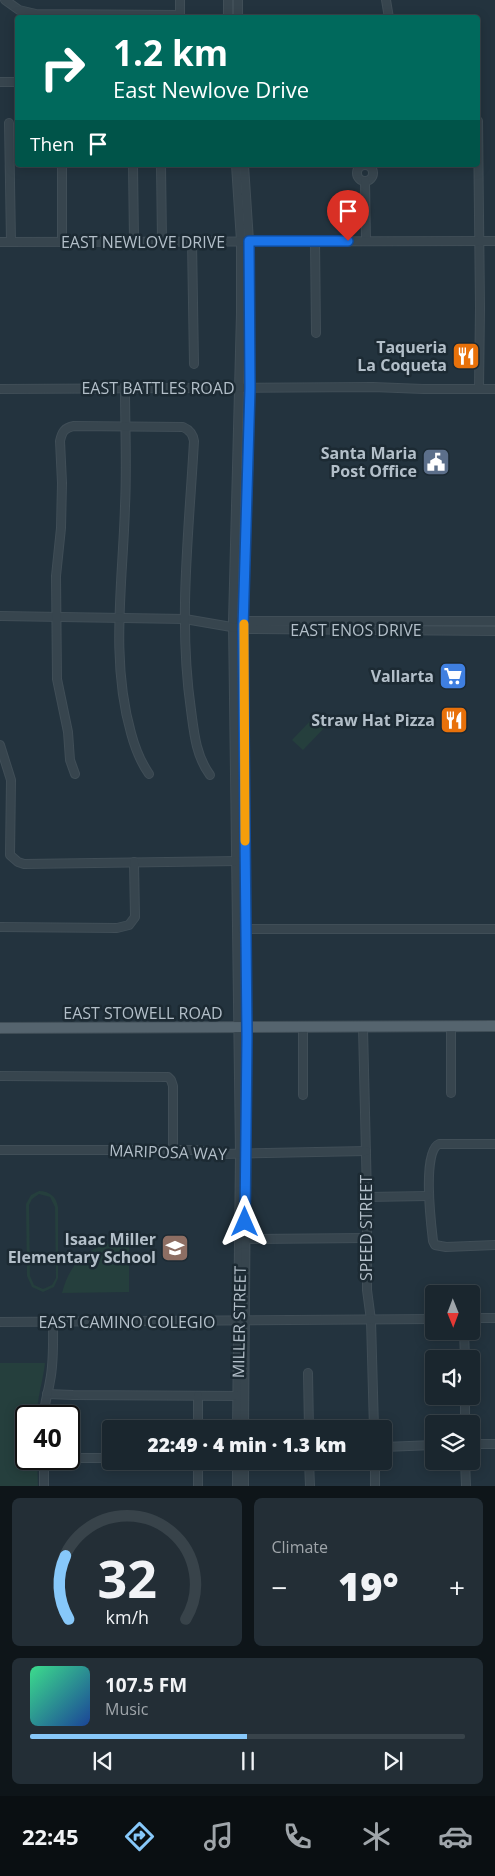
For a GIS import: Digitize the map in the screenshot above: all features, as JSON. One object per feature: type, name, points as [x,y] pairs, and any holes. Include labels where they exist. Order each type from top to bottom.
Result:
[{"type":"main road","name":"EAST STOWELL ROAD","points":[[0,1028],[495,1026]]},
{"type":"street","points":[[5,0],[19,10],[36,14],[108,15]]},
{"type":"street","points":[[180,0],[180,15]]},
{"type":"street","points":[[228,0],[228,15]]},
{"type":"street","points":[[238,0],[238,15]]},
{"type":"street","points":[[386,0],[388,15]]},
{"type":"street","points":[[0,82],[15,82]]},
{"type":"street","points":[[10,123],[11,242]]},
{"type":"street","points":[[62,167],[62,242]]},
{"type":"street","points":[[133,167],[134,242]]},
{"type":"street","points":[[162,167],[162,241]]},
{"type":"street","name":"MILLER STREET","points":[[236,167],[245,241],[233,625],[236,929],[243,1028]]},
{"type":"street","name":"MILLER STREET","points":[[238,1420],[241,1396],[243,1321],[245,861],[243,629],[250,388],[244,167]]},
{"type":"street","points":[[478,167],[479,389]]},
{"type":"street","points":[[366,181],[366,241]]},
{"type":"street","points":[[314,241],[316,333]]},
{"type":"street","name":"EAST NEWLOVE DRIVE","points":[[0,242],[495,241]]},
{"type":"street","points":[[192,242],[194,364]]},
{"type":"street","name":"EAST BATTLES ROAD","points":[[0,389],[373,387],[495,389]]},
{"type":"street","points":[[125,388],[125,506],[120,617],[122,692],[125,712],[140,759],[149,774]]},
{"type":"street","points":[[75,774],[70,760],[68,732],[57,679],[56,576],[61,519],[60,441],[63,431],[74,426],[125,426],[183,427],[190,430],[193,435],[185,567],[188,689],[195,739],[203,765],[210,775]]},
{"type":"street","name":"EAST ENOS DRIVE","points":[[0,616],[185,618],[233,625],[243,629],[495,631]]},
{"type":"street","name":"EAST ENOS DRIVE","points":[[233,625],[244,620],[495,620]]},
{"type":"street","points":[[0,745],[10,780],[10,855],[13,859],[24,864],[245,861]]},
{"type":"street","points":[[0,927],[117,928],[129,926],[134,917],[134,862]]},
{"type":"street","points":[[236,929],[495,929]]},
{"type":"street","points":[[450,1093],[451,1026]]},
{"type":"street","points":[[303,1028],[303,1095]]},
{"type":"street","name":"SPEED STREET","points":[[363,1028],[367,1290],[371,1320],[374,1420]]},
{"type":"street","points":[[0,1076],[168,1077],[174,1086],[173,1150]]},
{"type":"street","points":[[495,1144],[435,1145],[432,1152],[428,1196],[433,1241],[435,1244],[446,1246],[495,1245]]},
{"type":"street","name":"MARIPOSA WAY","points":[[0,1150],[194,1150],[223,1154],[366,1151]]},
{"type":"street","points":[[367,1197],[428,1196]]},
{"type":"street","points":[[243,1239],[366,1238]]},
{"type":"street","points":[[480,1318],[495,1318]]},
{"type":"street","name":"EAST CAMINO COLEGIO","points":[[0,1322],[425,1319]]},
{"type":"street","points":[[44,1405],[52,1366],[53,1322]]},
{"type":"street","points":[[308,1373],[309,1420]]},
{"type":"street","points":[[47,1394],[241,1396]]},
{"type":"street","points":[[198,1396],[198,1420]]},
{"type":"street","name":"MILLER STREET","points":[[241,1396],[243,1420]]},
{"type":"street","points":[[480,1444],[495,1444]]},
{"type":"street","points":[[392,1447],[425,1445]]},
{"type":"street","points":[[80,1458],[102,1458]]},
{"type":"street","points":[[44,1470],[44,1486]]},
{"type":"street","points":[[198,1470],[198,1486]]},
{"type":"street","points":[[237,1470],[237,1486]]},
{"type":"street","points":[[244,1470],[244,1486]]},
{"type":"street","points":[[309,1470],[310,1486]]},
{"type":"street","points":[[375,1470],[375,1486]]},
{"type":"street","points":[[465,1470],[466,1486]]},
{"type":"green space","points":[[314,717],[325,727],[303,750],[292,740]]},
{"type":"green space","points":[[39,1191],[49,1193],[56,1200],[58,1207],[58,1278],[54,1287],[43,1292],[32,1287],[27,1276],[26,1204],[31,1195]],"holes":[[[39,1194],[50,1197],[55,1207],[56,1278],[52,1285],[43,1289],[34,1285],[30,1276],[29,1205],[32,1199]]]},
{"type":"green space","points":[[129,1239],[129,1292],[62,1293],[71,1270],[86,1254],[105,1244]]},
{"type":"green space","points":[[0,1363],[45,1363],[38,1405],[15,1405],[15,1470],[37,1470],[38,1486],[0,1486]]},
{"type":"slow traffic","points":[[244,624],[245,841]]},
{"type":"place","name":"Taqueria La Coqueta","points":[[466,356]]},
{"type":"place","name":"Santa Maria Post Office","points":[[436,462]]},
{"type":"place","name":"Vallarta","points":[[453,676]]},
{"type":"place","name":"Straw Hat Pizza","points":[[454,720]]},
{"type":"place","name":"Isaac Miller Elementary School","points":[[175,1248]]},
{"type":"route","points":[[245,1222],[247,1037],[243,629],[250,388],[249,241],[348,241]]}]
